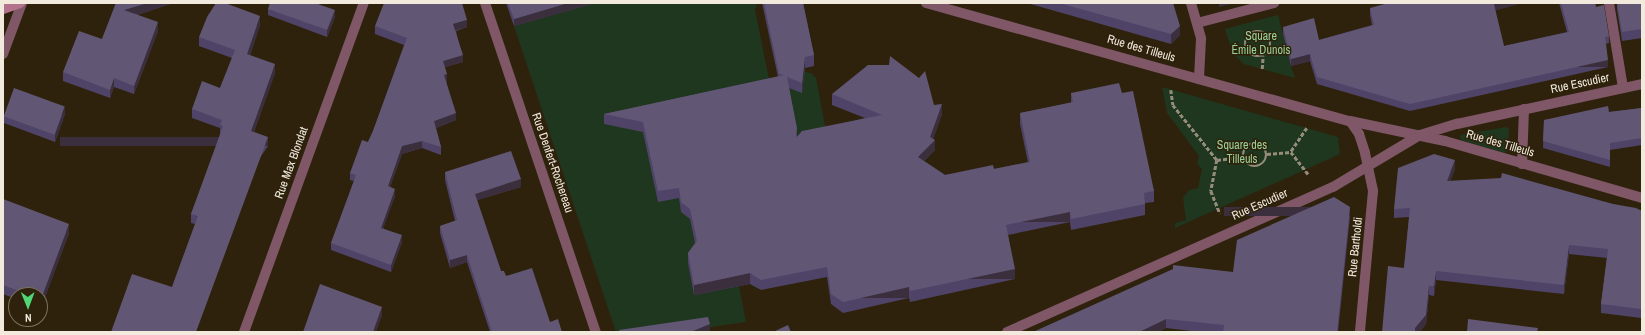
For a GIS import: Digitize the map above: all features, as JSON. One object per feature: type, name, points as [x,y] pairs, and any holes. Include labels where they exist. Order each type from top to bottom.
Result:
[{"type":"main road","points":[[3,9],[21,3]]},
{"type":"street","points":[[3,54],[21,3]]},
{"type":"street","name":"Rue Max Blondat","points":[[244,332],[364,3]]},
{"type":"street","name":"Rue Denfert-Rochereau","points":[[485,3],[596,332]]},
{"type":"street","name":"Rue des Tilleuls","points":[[926,3],[1350,121],[1420,135],[1642,198]]},
{"type":"street","points":[[1191,3],[1197,23],[1202,54],[1199,79]]},
{"type":"street","points":[[1197,23],[1274,3]]},
{"type":"street","points":[[1609,3],[1623,88]]},
{"type":"street","name":"Rue Escudier","points":[[1006,332],[1333,187],[1368,164],[1420,135],[1524,109],[1642,84]]},
{"type":"street","points":[[1522,164],[1524,109]]},
{"type":"street","points":[[1350,121],[1359,134],[1368,164]]},
{"type":"street","name":"Rue Bartholdi","points":[[1360,332],[1374,206],[1368,164]]},
{"type":"path","points":[[1262,69],[1263,56],[1270,49],[1271,39],[1263,31],[1253,31],[1245,38],[1245,49],[1252,56],[1263,56]]},
{"type":"path","points":[[1172,87],[1173,105],[1217,160],[1211,191],[1220,213]]},
{"type":"path","points":[[1291,152],[1308,125]]},
{"type":"path","points":[[1256,144],[1263,147],[1267,154],[1265,162],[1258,166],[1247,164],[1244,157],[1245,149],[1256,144]]},
{"type":"path","points":[[1267,154],[1291,152]]},
{"type":"path","points":[[1291,152],[1308,174]]},
{"type":"path","points":[[1217,160],[1244,157]]},
{"type":"green space","points":[[594,3],[757,3],[755,10],[769,79],[805,72],[811,73],[816,78],[827,136],[749,284],[739,286],[746,322],[677,332],[616,332],[514,26]]},
{"type":"green space","name":"Square Émile Dunois","points":[[1278,15],[1295,78],[1244,64],[1233,54],[1225,29]]},
{"type":"green space","name":"Square des Tilleuls","points":[[1162,87],[1338,137],[1340,154],[1175,228],[1175,223],[1186,220],[1183,198],[1189,190],[1198,188],[1202,169],[1197,163],[1199,156],[1167,113]]},
{"type":"green space","points":[[1506,127],[1509,129],[1508,150],[1504,153],[1461,140],[1460,135]]},
{"type":"building","points":[[116,3],[147,3],[124,10],[158,22],[134,86],[114,78],[110,90],[63,72],[79,31],[102,39]]},
{"type":"building","points":[[216,3],[225,3],[260,16],[247,54],[275,64],[251,131],[268,137],[196,332],[111,332],[132,274],[172,287],[198,216],[191,214],[223,126],[220,125],[222,120],[192,109],[202,81],[220,88],[235,50],[199,37],[207,17]]},
{"type":"building","points":[[270,3],[315,3],[335,10],[327,30],[268,9]]},
{"type":"building","points":[[384,3],[462,3],[467,20],[453,24],[463,55],[443,61],[447,74],[444,75],[456,113],[434,121],[441,147],[422,141],[402,146],[388,186],[395,189],[381,228],[402,235],[391,265],[331,243],[356,175],[350,173],[362,140],[368,142],[373,131],[407,38],[375,26]]},
{"type":"building","points":[[508,3],[568,3],[514,19]]},
{"type":"building","points":[[764,3],[803,3],[814,55],[805,57],[802,83],[787,77],[797,128],[796,138],[802,131],[882,115],[832,94],[868,65],[889,65],[890,56],[919,78],[925,71],[934,105],[942,104],[930,137],[935,140],[918,157],[945,175],[993,165],[994,169],[1030,162],[1020,113],[1073,102],[1071,93],[1119,83],[1122,93],[1133,91],[1154,191],[1144,193],[1145,204],[1071,219],[1070,212],[1006,225],[1015,269],[910,291],[909,287],[843,302],[831,294],[827,267],[761,280],[750,273],[694,285],[688,253],[697,241],[690,209],[681,202],[679,188],[658,191],[643,122],[604,114],[784,75],[779,74]]},
{"type":"building","points":[[1059,3],[1173,3],[1180,26],[1171,34]]},
{"type":"building","points":[[1388,3],[1498,3],[1494,4],[1504,46],[1569,32],[1561,3],[1595,3],[1596,7],[1604,5],[1609,36],[1605,37],[1608,60],[1410,104],[1317,77],[1310,54],[1291,59],[1283,27],[1314,18],[1319,40],[1374,25],[1370,8]]},
{"type":"building","points":[[1617,3],[1642,3],[1642,29],[1622,32]]},
{"type":"building","points":[[14,88],[65,106],[54,135],[4,116]]},
{"type":"building","points":[[1608,106],[1609,112],[1642,108],[1642,138],[1610,143],[1610,160],[1543,141],[1544,120]]},
{"type":"building","points":[[511,151],[521,179],[475,194],[501,271],[504,271],[506,276],[532,268],[550,322],[558,319],[562,332],[492,332],[467,255],[450,260],[440,226],[457,220],[445,172]]},
{"type":"building","points":[[1434,154],[1455,160],[1447,181],[1501,178],[1502,173],[1613,204],[1636,208],[1642,211],[1641,309],[1601,304],[1608,249],[1569,245],[1564,285],[1436,271],[1434,286],[1429,286],[1426,315],[1415,328],[1415,332],[1382,332],[1388,266],[1404,268],[1410,208],[1394,209],[1398,168]]},
{"type":"building","points":[[1334,197],[1350,207],[1337,332],[1223,332],[1224,325],[1166,319],[1139,332],[1033,332],[1173,269],[1173,265],[1233,272],[1237,240]]},
{"type":"building","points":[[3,199],[69,224],[45,287],[8,287],[3,285]]},
{"type":"building","points":[[320,284],[382,307],[373,332],[303,332]]},
{"type":"building","points":[[708,317],[710,324],[691,332],[620,332],[619,330]]},
{"type":"building","points":[[1468,319],[1538,328],[1537,332],[1467,332]]},
{"type":"building","points":[[788,325],[791,332],[773,332]]}]
